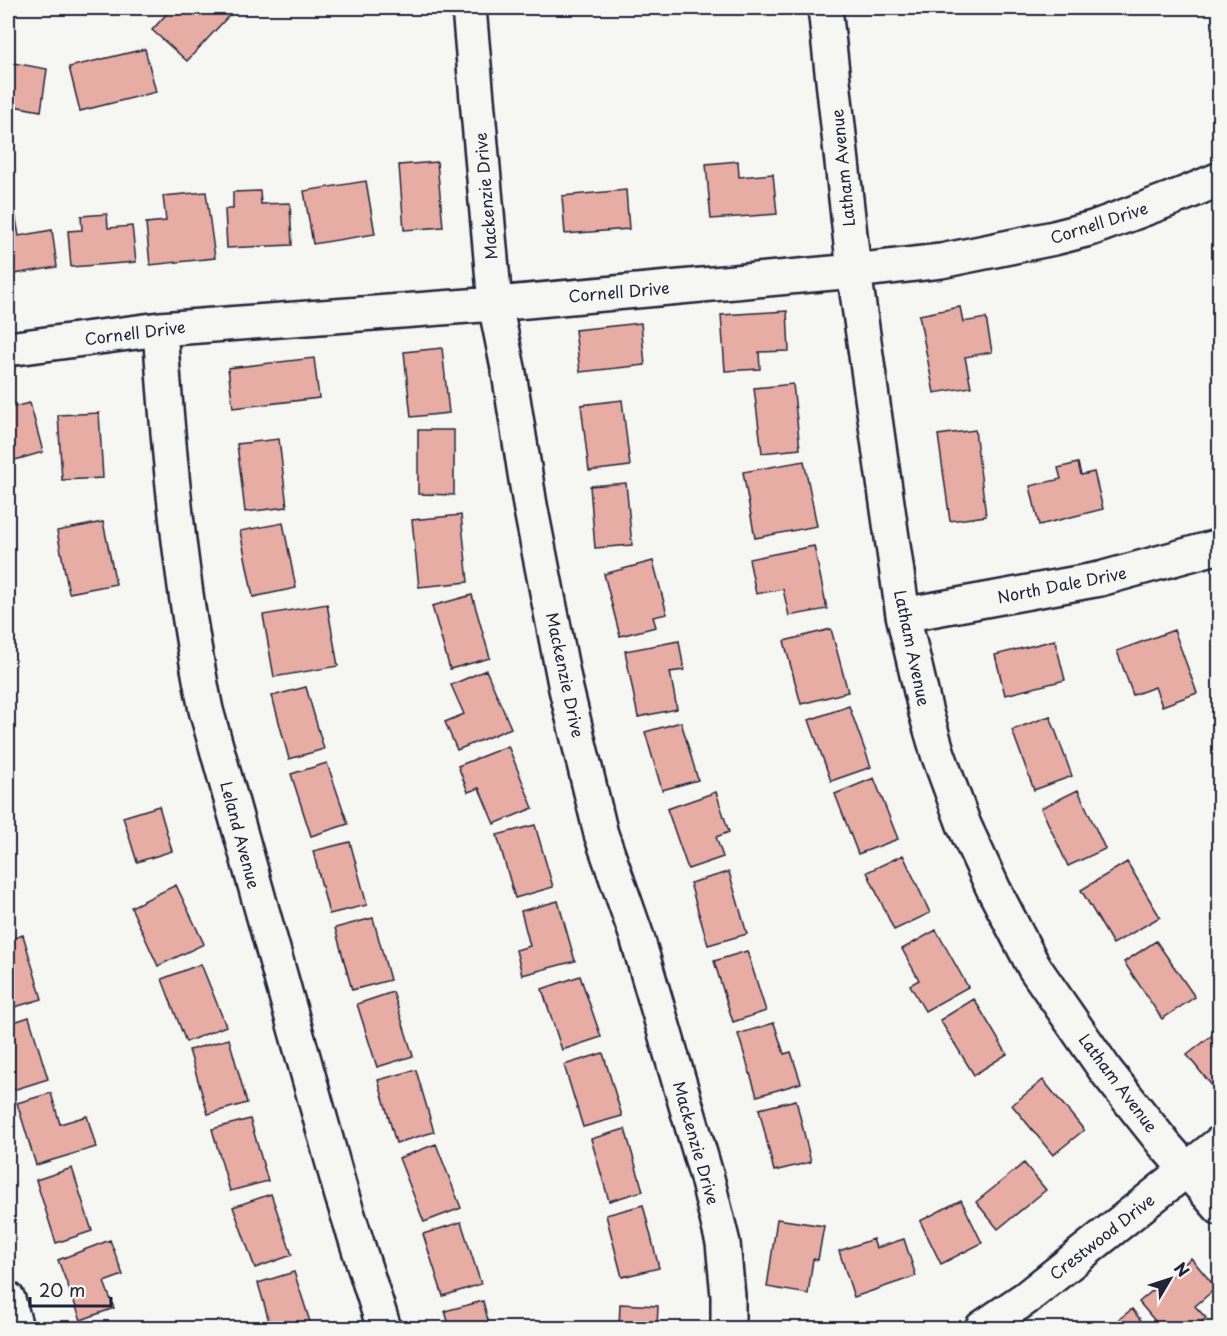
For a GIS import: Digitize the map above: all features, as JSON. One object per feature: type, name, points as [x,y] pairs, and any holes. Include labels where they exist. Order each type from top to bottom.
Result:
[{"type":"street","name":"Mackenzie Drive","points":[[469,8],[495,304],[509,373],[530,505],[566,689],[602,834],[637,937],[706,1174],[723,1243],[728,1296],[728,1329]]},
{"type":"street","name":"Latham Avenue","points":[[825,8],[854,271],[903,615],[938,754],[964,825],[993,888],[1034,967],[1106,1071],[1186,1170],[1220,1208]]},
{"type":"street","name":"Cornell Drive","points":[[8,349],[160,329],[495,304],[941,261],[1054,238],[1103,224],[1220,178]]},
{"type":"street","name":"Leland Avenue","points":[[160,329],[171,484],[192,640],[206,710],[336,1174],[384,1329]]},
{"type":"street","name":"North Dale Drive","points":[[903,615],[1100,579],[1220,546]]},
{"type":"street","name":"Crestwood Drive","points":[[982,1329],[1026,1298],[1220,1143]]},
{"type":"street","points":[[8,1299],[16,1329]]},
{"type":"building","points":[[172,8],[236,8],[187,61],[152,30]]},
{"type":"building","points":[[145,49],[156,92],[80,111],[69,67]]},
{"type":"building","points":[[8,62],[47,69],[41,111],[8,105]]},
{"type":"building","points":[[738,161],[739,177],[773,174],[777,214],[711,219],[706,164]]},
{"type":"building","points":[[437,162],[443,227],[404,230],[399,165]]},
{"type":"building","points":[[366,181],[375,234],[313,244],[304,191]]},
{"type":"building","points":[[626,190],[629,229],[565,234],[562,196]]},
{"type":"building","points":[[260,191],[261,204],[290,203],[292,245],[227,248],[225,209],[233,209],[233,192]]},
{"type":"building","points":[[206,192],[215,258],[150,265],[146,223],[166,221],[163,196]]},
{"type":"building","points":[[15,213],[19,236],[52,230],[57,267],[8,275],[8,214]]},
{"type":"building","points":[[107,214],[108,228],[132,226],[136,262],[71,267],[68,231],[82,230],[81,216]]},
{"type":"building","points":[[960,307],[963,322],[986,318],[992,352],[965,357],[971,387],[934,393],[919,315]]},
{"type":"building","points":[[787,311],[789,351],[759,352],[760,369],[725,371],[721,315]]},
{"type":"building","points":[[641,323],[645,365],[580,372],[575,330]]},
{"type":"building","points":[[442,348],[449,413],[411,417],[404,352]]},
{"type":"building","points":[[314,358],[319,398],[233,408],[228,368]]},
{"type":"building","points":[[793,384],[800,449],[762,453],[754,388]]},
{"type":"building","points":[[622,400],[630,466],[589,471],[581,405]]},
{"type":"building","points":[[30,403],[43,452],[8,462],[8,408]]},
{"type":"building","points":[[99,413],[103,478],[62,480],[58,415]]},
{"type":"building","points":[[418,430],[454,430],[454,495],[418,494]]},
{"type":"building","points":[[975,430],[986,516],[950,521],[938,435]]},
{"type":"building","points":[[279,439],[287,507],[245,512],[237,444]]},
{"type":"building","points":[[804,461],[817,526],[755,538],[743,472]]},
{"type":"building","points":[[1078,463],[1081,475],[1094,472],[1103,509],[1039,525],[1030,486],[1061,479],[1058,468]]},
{"type":"building","points":[[626,483],[632,545],[595,548],[590,486]]},
{"type":"building","points":[[461,515],[468,582],[419,587],[412,520]]},
{"type":"building","points":[[103,522],[116,584],[69,593],[57,531]]},
{"type":"building","points":[[283,523],[296,588],[253,597],[240,531]]},
{"type":"building","points":[[814,546],[827,609],[789,616],[783,589],[756,594],[749,559]]},
{"type":"building","points":[[653,561],[667,614],[653,617],[656,627],[620,636],[604,574]]},
{"type":"building","points":[[472,595],[490,658],[450,669],[432,606]]},
{"type":"building","points":[[327,604],[338,666],[274,677],[263,615]]},
{"type":"building","points":[[831,629],[848,692],[801,704],[784,641]]},
{"type":"building","points":[[1174,630],[1197,693],[1162,706],[1155,687],[1133,695],[1117,651]]},
{"type":"building","points":[[1055,640],[1065,680],[1005,695],[995,655]]},
{"type":"building","points":[[679,641],[684,670],[670,672],[677,709],[638,717],[625,651]]},
{"type":"building","points":[[486,670],[511,728],[457,750],[445,722],[464,714],[451,685]]},
{"type":"building","points":[[306,687],[324,749],[289,759],[272,696]]},
{"type":"building","points":[[849,706],[871,767],[831,781],[809,720]]},
{"type":"building","points":[[1050,716],[1072,776],[1034,790],[1012,730]]},
{"type":"building","points":[[681,722],[698,780],[662,790],[645,732]]},
{"type":"building","points":[[508,746],[533,808],[494,824],[479,788],[468,792],[458,766]]},
{"type":"building","points":[[327,763],[348,824],[311,836],[291,774]]},
{"type":"building","points":[[874,778],[898,839],[858,854],[835,794]]},
{"type":"building","points":[[1078,790],[1105,849],[1068,866],[1041,808]]},
{"type":"building","points":[[716,792],[729,832],[716,837],[723,857],[688,869],[667,809]]},
{"type":"building","points":[[159,806],[172,851],[137,862],[123,817]]},
{"type":"building","points":[[535,825],[553,887],[515,898],[497,835]]},
{"type":"building","points":[[350,842],[367,905],[329,914],[313,851]]},
{"type":"building","points":[[903,855],[930,913],[894,930],[867,872]]},
{"type":"building","points":[[1127,862],[1160,917],[1113,944],[1081,890]]},
{"type":"building","points":[[729,872],[747,934],[708,945],[690,883]]},
{"type":"building","points":[[176,885],[204,944],[158,966],[131,907]]},
{"type":"building","points":[[558,901],[575,961],[522,975],[516,950],[530,946],[521,911]]},
{"type":"building","points":[[373,918],[390,980],[352,990],[335,928]]},
{"type":"building","points":[[936,930],[968,987],[925,1011],[910,985],[919,980],[902,949]]},
{"type":"building","points":[[23,935],[42,999],[8,1009],[8,940]]},
{"type":"building","points":[[1156,941],[1195,997],[1162,1019],[1124,962]]},
{"type":"building","points":[[747,951],[766,1011],[733,1022],[714,961]]},
{"type":"building","points":[[201,964],[226,1026],[186,1042],[162,979]]},
{"type":"building","points":[[580,976],[601,1037],[562,1050],[542,989]]},
{"type":"building","points":[[393,992],[413,1056],[377,1067],[357,1004]]},
{"type":"building","points":[[974,999],[1007,1054],[974,1075],[940,1020]]},
{"type":"building","points":[[29,1017],[48,1079],[13,1090],[8,1072],[8,1024]]},
{"type":"building","points":[[774,1023],[784,1054],[791,1052],[801,1083],[757,1096],[738,1034]]},
{"type":"building","points":[[1220,1029],[1220,1082],[1213,1087],[1187,1055]]},
{"type":"building","points":[[229,1039],[247,1103],[208,1114],[189,1050]]},
{"type":"building","points":[[603,1053],[622,1116],[583,1127],[564,1065]]},
{"type":"building","points":[[416,1070],[434,1132],[396,1143],[378,1080]]},
{"type":"building","points":[[1043,1080],[1084,1130],[1053,1155],[1012,1105]]},
{"type":"building","points":[[51,1093],[60,1124],[87,1116],[96,1147],[36,1165],[17,1103]]},
{"type":"building","points":[[796,1100],[811,1162],[774,1171],[759,1109]]},
{"type":"building","points":[[250,1119],[268,1181],[230,1191],[212,1129]]},
{"type":"building","points":[[625,1129],[643,1191],[609,1201],[591,1139]]},
{"type":"building","points":[[436,1144],[461,1208],[424,1222],[399,1158]]},
{"type":"building","points":[[1024,1163],[1046,1190],[998,1229],[976,1202]]},
{"type":"building","points":[[72,1168],[92,1231],[56,1243],[36,1180]]},
{"type":"building","points":[[271,1194],[292,1255],[255,1268],[233,1207]]},
{"type":"building","points":[[961,1200],[982,1243],[941,1264],[920,1221]]},
{"type":"building","points":[[643,1205],[659,1268],[622,1277],[606,1215]]},
{"type":"building","points":[[777,1219],[824,1226],[818,1260],[813,1259],[808,1294],[767,1287]]},
{"type":"building","points":[[461,1222],[481,1284],[443,1296],[423,1234]]},
{"type":"building","points":[[873,1239],[876,1248],[904,1239],[916,1276],[854,1297],[839,1251]]},
{"type":"building","points":[[110,1240],[123,1275],[104,1282],[114,1308],[81,1320],[58,1260]]},
{"type":"building","points":[[1191,1258],[1216,1288],[1195,1306],[1206,1318],[1193,1328],[1161,1328],[1139,1302]]},
{"type":"building","points":[[294,1272],[312,1328],[271,1328],[258,1283]]},
{"type":"building","points":[[483,1301],[490,1328],[450,1328],[445,1311]]},
{"type":"building","points":[[620,1304],[658,1306],[657,1328],[619,1328]]},
{"type":"building","points":[[1132,1309],[1147,1328],[1108,1328]]},
{"type":"building","points":[[118,1322],[120,1328],[95,1328]]}]
